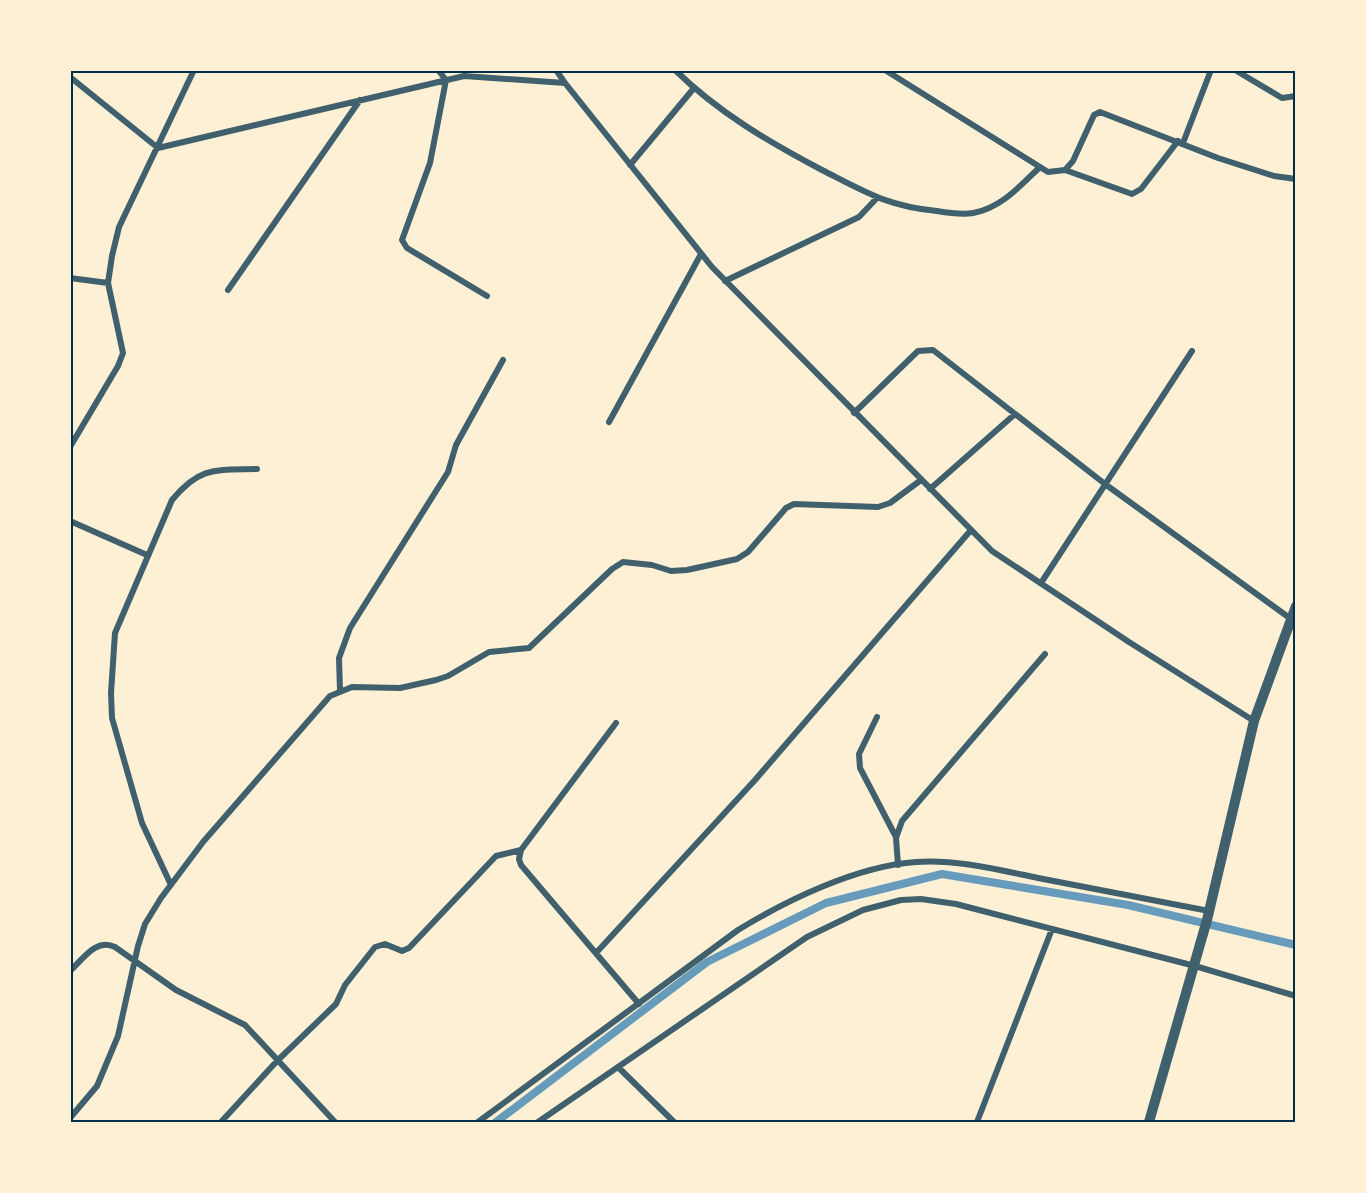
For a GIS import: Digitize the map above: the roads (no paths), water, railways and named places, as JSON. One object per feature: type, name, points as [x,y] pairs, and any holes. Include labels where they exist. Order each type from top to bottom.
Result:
[{"type":"street","points":[[70,447],[118,366],[123,352],[108,283],[119,227],[194,70]]},
{"type":"street","points":[[438,70],[446,80],[430,163],[402,240],[407,248],[487,296]]},
{"type":"street","points":[[556,70],[701,254],[725,281],[992,551],[1254,721]]},
{"type":"street","points":[[675,70],[694,88],[762,138],[876,199],[907,208],[975,213],[998,204],[1040,167]]},
{"type":"street","points":[[885,70],[1048,172],[1065,170],[1132,194],[1142,189],[1181,142],[1211,70]]},
{"type":"street","points":[[1235,70],[1282,98],[1296,96]]},
{"type":"street","points":[[158,148],[464,75],[565,83]]},
{"type":"street","points":[[70,77],[158,148]]},
{"type":"street","points":[[630,165],[694,88]]},
{"type":"street","points":[[228,290],[360,100]]},
{"type":"street","points":[[1065,170],[1073,161],[1094,115],[1100,112],[1274,176],[1296,179]]},
{"type":"street","points":[[725,281],[859,218],[876,199]]},
{"type":"street","points":[[609,422],[701,254]]},
{"type":"street","points":[[70,278],[108,283]]},
{"type":"street","points":[[854,413],[918,351],[926,348],[933,350],[1105,484],[1291,619]]},
{"type":"street","points":[[1041,583],[1191,351]]},
{"type":"street","points":[[340,691],[339,658],[350,628],[448,472],[456,445],[503,360]]},
{"type":"street","points":[[930,489],[1015,414]]},
{"type":"street","points":[[171,885],[142,823],[112,718],[115,633],[172,500],[183,486],[200,474],[256,469]]},
{"type":"street","points":[[70,1118],[97,1086],[118,1036],[145,924],[203,842],[330,696],[352,687],[400,688],[448,676],[489,652],[521,651],[529,648],[612,569],[623,562],[652,565],[671,572],[737,559],[748,552],[786,508],[794,504],[878,507],[890,503],[921,480]]},
{"type":"street","points":[[70,521],[147,555]]},
{"type":"street","points":[[596,953],[755,780],[971,530]]},
{"type":"street","points":[[1149,1122],[1197,961],[1254,721],[1296,606]]},
{"type":"street","points":[[896,838],[902,821],[1045,654]]},
{"type":"street","points":[[877,717],[859,754],[860,768],[896,838],[898,866]]},
{"type":"street","points":[[616,723],[521,850],[519,859],[521,865],[639,1004]]},
{"type":"street","points":[[221,1122],[277,1061],[336,1004],[345,985],[375,947],[385,944],[402,951],[409,948],[496,856],[521,850]]},
{"type":"street","points":[[478,1122],[738,930],[773,908],[815,890],[898,866],[916,862],[959,864],[1208,916]]},
{"type":"street","points":[[538,1122],[807,937],[863,910],[901,900],[921,898],[956,904],[1053,929],[1197,961],[1296,996]]},
{"type":"street","points":[[978,1122],[1053,929]]},
{"type":"street","points":[[70,971],[98,944],[105,942],[176,990],[244,1025],[335,1122]]},
{"type":"street","points":[[618,1067],[674,1122]]},
{"type":"waterway","points":[[496,1122],[707,962],[826,903],[942,874],[1128,905],[1296,945]]}]
